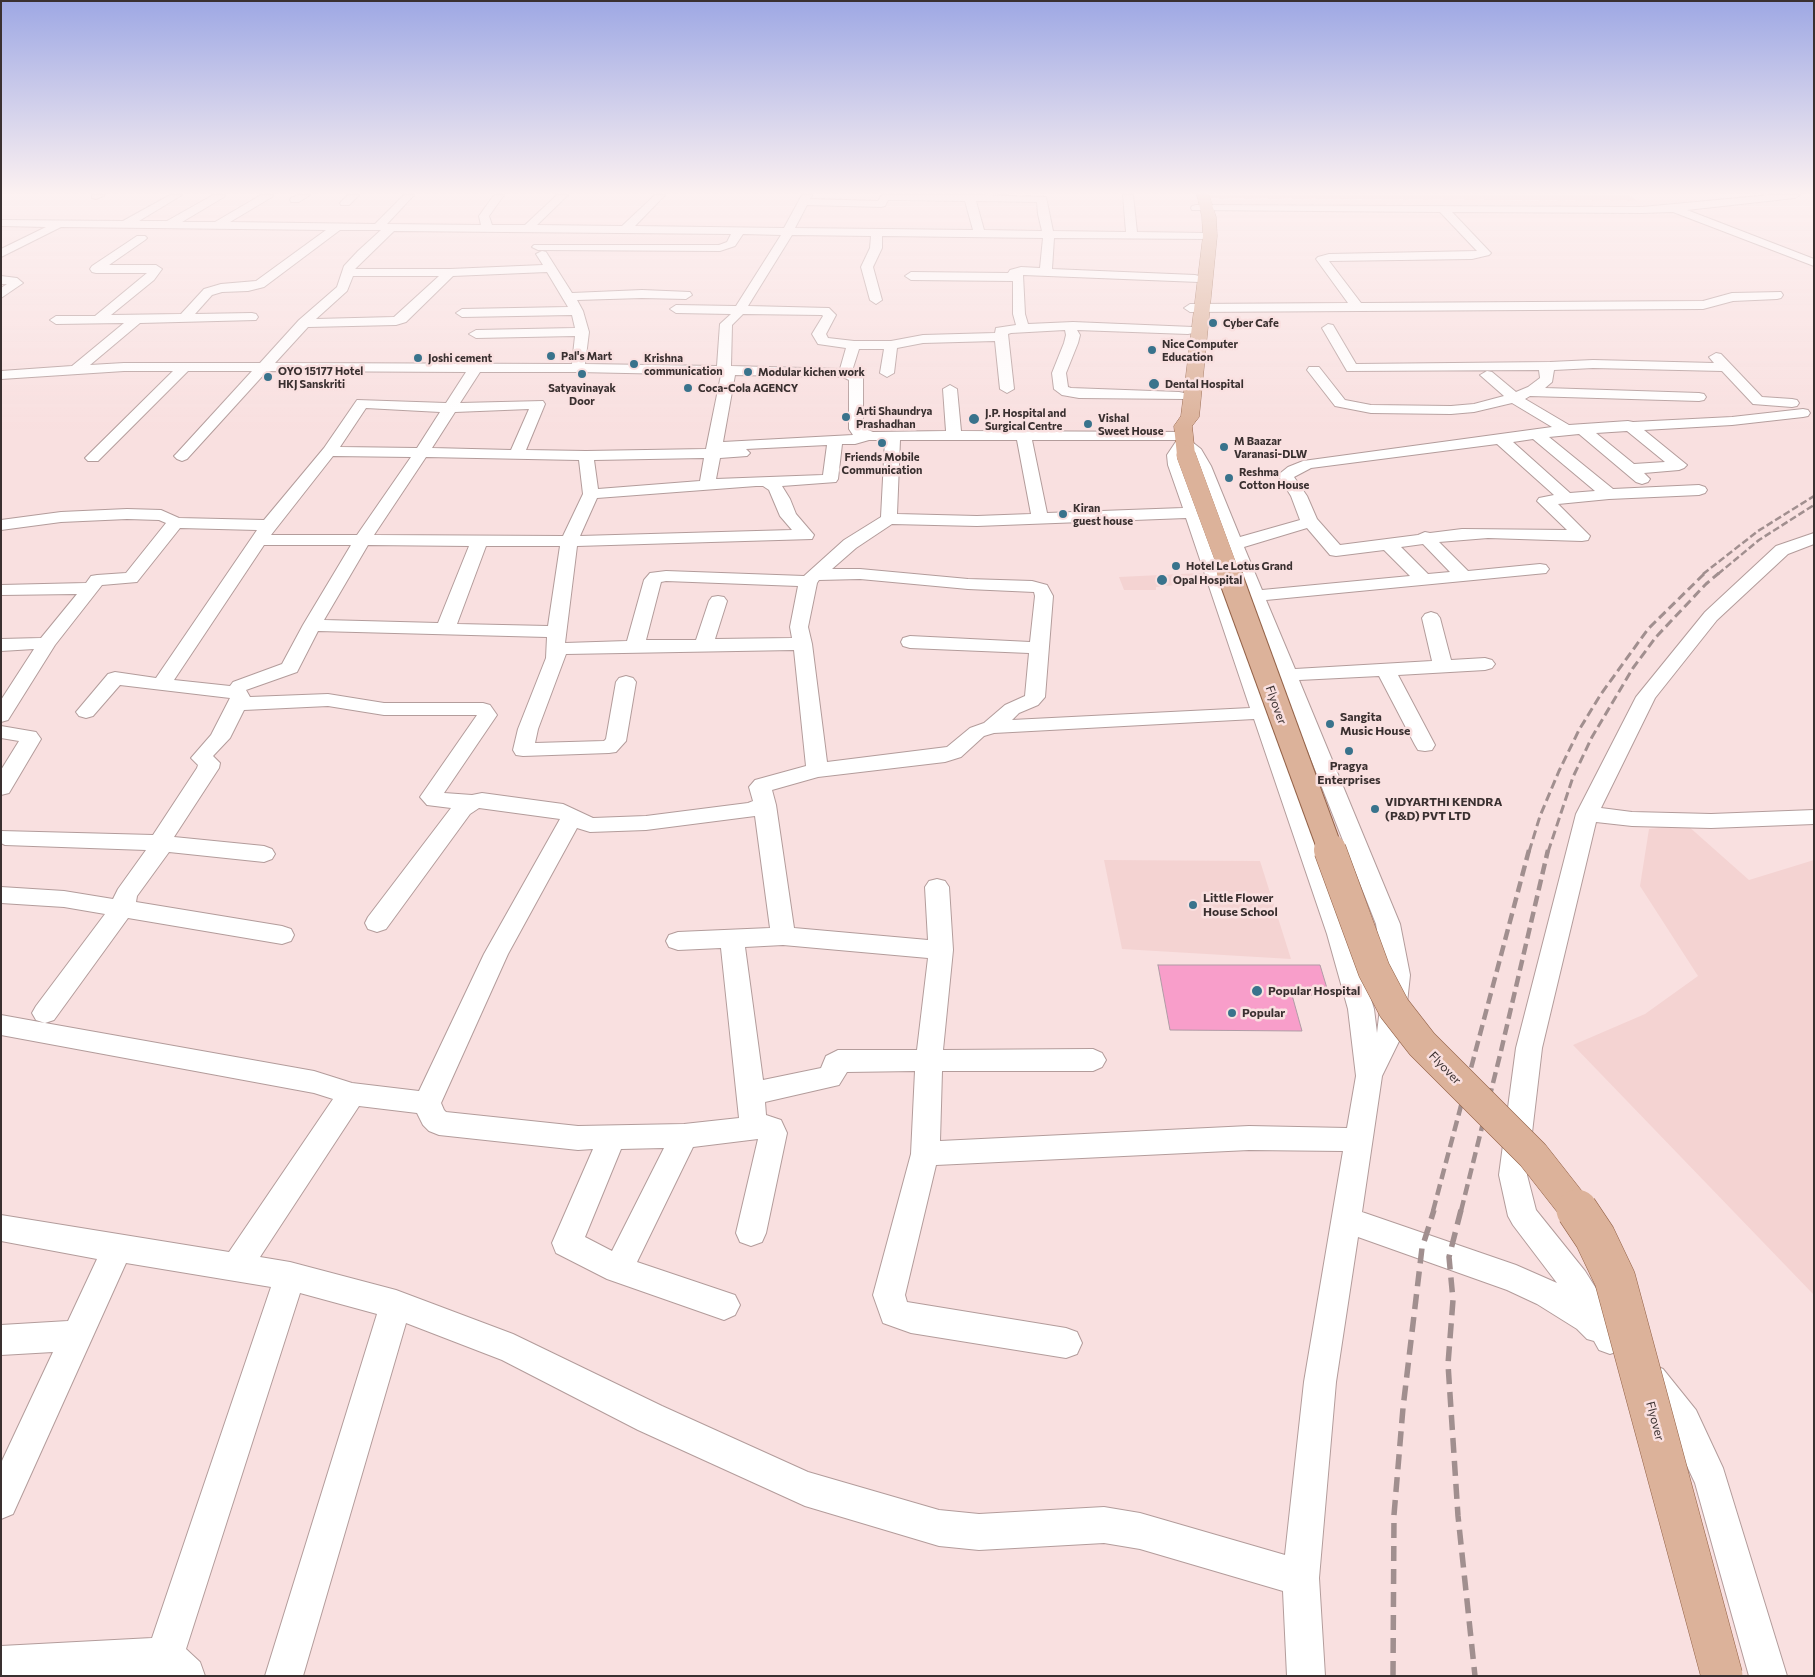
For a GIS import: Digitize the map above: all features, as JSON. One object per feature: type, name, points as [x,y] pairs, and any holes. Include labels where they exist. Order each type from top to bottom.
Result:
[{"type":"main road","points":[[1184,439],[1190,417],[1196,308],[1194,279],[1195,273]]},
{"type":"main road","points":[[1196,308],[1206,280],[1206,273]]},
{"type":"main road","name":"Flyover","points":[[1196,308],[1188,330],[1176,417],[1374,970],[1394,1008],[1422,1044],[1533,1155],[1569,1199],[1595,1236],[1615,1279],[1638,1357],[1722,1676]]},
{"type":"street","points":[[98,319],[152,273]]},
{"type":"street","points":[[185,318],[208,292],[221,288],[248,287],[260,284],[275,273]]},
{"type":"street","points":[[182,456],[304,323],[343,288],[348,273]]},
{"type":"street","points":[[304,323],[400,319],[450,273]]},
{"type":"street","points":[[553,273],[577,311],[582,332],[578,368]]},
{"type":"street","points":[[729,370],[724,368],[726,324],[740,310],[763,273]]},
{"type":"street","points":[[869,273],[876,300]]},
{"type":"street","points":[[1014,273],[1019,277]]},
{"type":"street","points":[[1052,273],[1194,279]]},
{"type":"street","points":[[1332,273],[1357,307]]},
{"type":"street","points":[[911,276],[1019,277]]},
{"type":"street","points":[[1019,277],[1019,314],[1023,328]]},
{"type":"street","points":[[1,280],[17,283],[1,294]]},
{"type":"street","points":[[569,298],[642,294],[686,295]]},
{"type":"street","points":[[1196,308],[1703,304],[1732,297],[1777,295]]},
{"type":"street","points":[[676,309],[826,311],[830,315],[819,334],[823,341],[854,344],[891,345],[923,339],[1002,337]]},
{"type":"street","points":[[462,313],[577,311]]},
{"type":"street","points":[[56,320],[135,320],[252,316]]},
{"type":"street","points":[[77,369],[135,320]]},
{"type":"street","points":[[1073,326],[1071,342],[1059,373],[1061,389],[1079,394],[1179,396]]},
{"type":"street","points":[[1007,389],[1001,331],[1073,326],[1188,330]]},
{"type":"street","points":[[1328,328],[1352,368],[1722,362],[1758,401],[1801,408],[1732,421],[1574,429],[1308,464],[1286,476],[1299,496],[1309,520],[1336,551],[1425,537],[1488,533],[1582,536],[1545,501],[1609,494],[1699,490]]},
{"type":"street","points":[[476,334],[582,332]]},
{"type":"street","points":[[845,373],[854,344]]},
{"type":"street","points":[[891,345],[888,367],[906,362]]},
{"type":"street","points":[[1314,370],[1340,403],[1352,407],[1390,410],[1451,410],[1474,408],[1514,398],[1529,392],[1545,382],[1547,378],[1546,368],[1549,366]]},
{"type":"street","points":[[93,458],[185,367]]},
{"type":"street","points":[[1,375],[77,369],[185,367],[261,369],[578,368],[845,373],[856,378],[856,429],[868,435]]},
{"type":"street","points":[[238,695],[290,668],[312,625],[363,539],[422,453],[475,368]]},
{"type":"street","points":[[707,485],[729,370]]},
{"type":"street","points":[[1487,375],[1514,398],[1574,429],[1631,469],[1658,492]]},
{"type":"street","points":[[950,389],[954,436]]},
{"type":"street","points":[[1529,392],[1699,397]]},
{"type":"street","points":[[161,685],[268,525],[329,451],[362,404],[449,408],[538,404],[516,455]]},
{"type":"street","points":[[1628,425],[1679,466],[1631,469]]},
{"type":"street","points":[[1536,434],[1609,494]]},
{"type":"street","points":[[329,451],[586,456],[714,450],[855,439],[868,435],[893,437],[1024,435],[1184,439],[1196,452],[1203,466],[1388,924],[1398,975],[1391,1031],[1369,1076]]},
{"type":"street","points":[[1024,435],[1040,518]]},
{"type":"street","points":[[889,519],[893,437]]},
{"type":"street","points":[[1500,438],[1566,498]]},
{"type":"street","points":[[1184,439],[1175,455],[1176,465],[1339,934],[1361,1009],[1369,1076],[1320,1382],[1302,1578],[1306,1676]]},
{"type":"street","points":[[591,494],[756,481],[830,479],[835,440]]},
{"type":"street","points":[[714,450],[742,453]]},
{"type":"street","points":[[586,456],[591,494],[570,541],[556,640],[556,658],[528,729],[523,750],[609,747],[616,741],[626,682]]},
{"type":"street","points":[[259,540],[570,541],[806,535],[788,516],[775,487],[767,482]]},
{"type":"street","points":[[817,770],[803,644],[799,627],[811,578],[850,544],[889,519],[977,521],[1192,512]]},
{"type":"street","points":[[1,525],[61,517],[128,514],[161,515],[171,518],[175,523]]},
{"type":"street","points":[[1235,544],[1303,526],[1309,520]]},
{"type":"street","points":[[175,523],[268,525]]},
{"type":"street","points":[[1,716],[47,643],[97,580],[130,578],[175,523]]},
{"type":"street","points":[[1425,537],[1463,576]]},
{"type":"street","points":[[1610,1339],[1574,1281],[1523,1216],[1513,1175],[1529,1048],[1587,814],[1646,697],[1711,616],[1782,550],[1814,538]]},
{"type":"street","points":[[446,627],[480,540]]},
{"type":"street","points":[[1387,543],[1423,579]]},
{"type":"street","points":[[1256,596],[1540,569]]},
{"type":"street","points":[[635,646],[653,580],[656,577],[811,578],[860,574],[968,584],[1032,586],[1041,589],[1044,596],[1035,697],[1012,709],[991,727]]},
{"type":"street","points":[[1,590],[91,588]]},
{"type":"street","points":[[704,644],[718,601]]},
{"type":"street","points":[[1431,618],[1443,667]]},
{"type":"street","points":[[312,625],[446,627],[556,640],[635,646],[803,644]]},
{"type":"street","points":[[910,642],[1039,648]]},
{"type":"street","points":[[1,645],[47,643]]},
{"type":"street","points":[[1288,676],[1485,664]]},
{"type":"street","points":[[1386,671],[1425,745]]},
{"type":"street","points":[[45,1013],[123,907],[126,895],[159,849],[159,843],[208,768],[209,763],[201,758],[202,756],[220,738],[238,695],[240,697],[238,693],[234,692],[161,685],[115,678],[86,712]]},
{"type":"street","points":[[238,695],[328,700],[391,709],[484,709],[488,715],[430,797],[435,800],[472,802],[482,800],[564,811],[590,825],[629,825],[750,810],[766,805]]},
{"type":"street","points":[[782,936],[766,805],[760,787],[763,785],[817,770],[945,755],[954,752],[977,732],[991,727],[1262,713]]},
{"type":"street","points":[[1,732],[29,736],[31,739],[1,788]]},
{"type":"street","points":[[377,922],[462,809],[472,802]]},
{"type":"street","points":[[1587,814],[1632,819],[1711,821],[1814,817]]},
{"type":"street","points":[[572,817],[496,954],[427,1103],[433,1117],[439,1123],[578,1138],[684,1136],[767,1126],[771,1128],[773,1133],[751,1232]]},
{"type":"street","points":[[6,838],[159,843],[264,854]]},
{"type":"street","points":[[937,887],[941,950],[929,1061],[925,1154],[889,1295],[894,1313],[911,1318],[1066,1343]]},
{"type":"street","points":[[1,895],[64,898],[282,935]]},
{"type":"street","points":[[678,941],[782,936],[941,950]]},
{"type":"street","points":[[732,939],[751,1094],[753,1128]]},
{"type":"street","points":[[1,1025],[314,1082],[352,1094],[427,1103]]},
{"type":"street","points":[[751,1094],[829,1076],[833,1073],[835,1063],[838,1061],[1094,1060]]},
{"type":"street","points":[[236,1268],[352,1094]]},
{"type":"street","points":[[618,1269],[684,1136]]},
{"type":"street","points":[[612,1138],[567,1243],[618,1269],[724,1305]]},
{"type":"street","points":[[925,1154],[1249,1138],[1359,1140]]},
{"type":"street","points":[[1346,1220],[1516,1279],[1556,1299],[1588,1319],[1634,1359],[1684,1422],[1711,1480],[1768,1676]]},
{"type":"street","points":[[1,1228],[290,1276],[396,1304],[513,1349],[650,1418],[806,1489],[939,1528],[979,1532],[1104,1525],[1140,1531],[1302,1578]]},
{"type":"street","points":[[1,1502],[118,1247]]},
{"type":"street","points":[[1,1665],[170,1669],[290,1276]]},
{"type":"street","points":[[284,1676],[396,1304]]},
{"type":"street","points":[[1,1340],[77,1336]]},
{"type":"shaded area","name":"Opal Hospital","points":[[1201,573],[1205,582],[1156,587],[1156,590],[1124,590],[1119,577]]},
{"type":"shaded area","points":[[1687,825],[1749,880],[1814,860],[1814,1295],[1573,1045],[1645,1014],[1698,976],[1640,886],[1649,829]]},
{"type":"shaded area","name":"Little Flower House School","points":[[1104,860],[1260,861],[1291,959],[1122,949]]},
{"type":"building","name":"Popular","points":[[1158,965],[1320,965],[1329,995],[1292,995],[1302,1031],[1170,1030]]},
{"type":"railway","points":[[1703,574],[1758,531],[1814,496]]},
{"type":"railway","points":[[1718,574],[1759,540],[1814,505]]},
{"type":"railway","points":[[1529,852],[1540,816],[1559,771],[1579,730],[1601,694],[1648,629],[1705,573]]},
{"type":"railway","points":[[1548,852],[1573,777],[1592,737],[1633,668],[1656,637],[1706,584],[1719,573]]},
{"type":"railway","points":[[1433,1211],[1529,850]]},
{"type":"railway","points":[[1461,1211],[1548,850]]},
{"type":"railway","points":[[1393,1676],[1394,1515],[1403,1408],[1422,1248],[1434,1210]]},
{"type":"railway","points":[[1461,1210],[1449,1257],[1453,1300],[1448,1364],[1458,1516],[1475,1676]]},
{"type":"place","name":"Cyber Cafe","points":[[1213,323]]},
{"type":"place","name":"Nice Computer Education","points":[[1152,350]]},
{"type":"place","name":"Pal's Mart","points":[[551,356]]},
{"type":"place","name":"Joshi cement","points":[[418,358]]},
{"type":"place","name":"Krishna communication","points":[[634,364]]},
{"type":"place","name":"Modular kichen work","points":[[748,372]]},
{"type":"place","name":"Satyavinayak Door","points":[[582,374]]},
{"type":"place","name":"OYO 15177 Hotel HKJ Sanskriti","points":[[268,377]]},
{"type":"place","name":"Dental Hospital","points":[[1154,384]]},
{"type":"place","name":"Coca-Cola AGENCY","points":[[688,388]]},
{"type":"place","name":"Arti Shaundrya Prashadhan","points":[[846,417]]},
{"type":"place","name":"J.P. Hospital and Surgical Centre","points":[[974,419]]},
{"type":"place","name":"Vishal Sweet House","points":[[1088,424]]},
{"type":"place","name":"Friends Mobile Communication","points":[[882,443]]},
{"type":"place","name":"M Baazar Varanasi-DLW","points":[[1224,447]]},
{"type":"place","name":"Reshma Cotton House","points":[[1229,478]]},
{"type":"place","name":"Kiran guest house","points":[[1063,514]]},
{"type":"place","name":"Hotel Le Lotus Grand","points":[[1176,566]]},
{"type":"place","name":"Opal Hospital","points":[[1162,580]]},
{"type":"place","name":"Sangita Music House","points":[[1330,724]]},
{"type":"place","name":"Pragya Enterprises","points":[[1349,751]]},
{"type":"place","name":"VIDYARTHI KENDRA (P&D) PVT LTD","points":[[1375,809]]},
{"type":"place","name":"Little Flower House School","points":[[1193,905]]},
{"type":"place","name":"Popular Hospital","points":[[1257,991]]},
{"type":"place","name":"Popular","points":[[1232,1013]]}]
